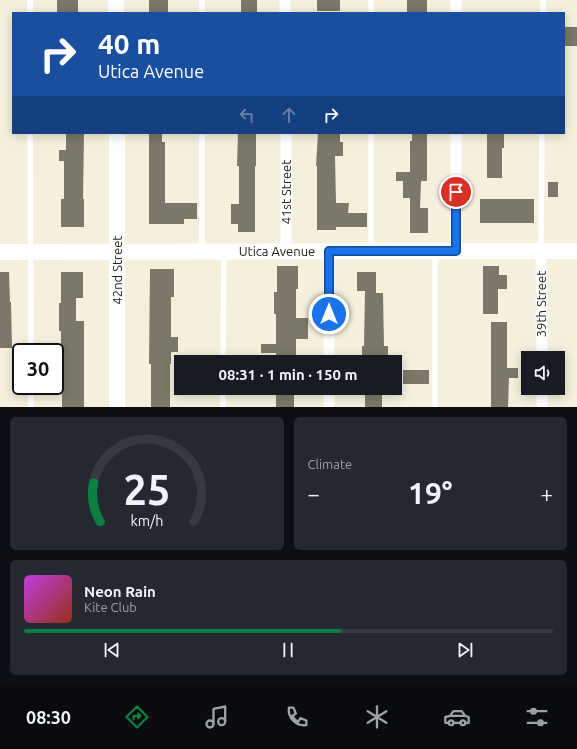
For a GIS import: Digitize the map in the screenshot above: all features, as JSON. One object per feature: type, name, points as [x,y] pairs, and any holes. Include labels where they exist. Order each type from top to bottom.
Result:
[{"type":"street","points":[[116,0],[116,12]]},
{"type":"street","points":[[286,0],[286,12]]},
{"type":"street","points":[[456,0],[456,12]]},
{"type":"street","name":"42nd Street","points":[[116,134],[117,407]]},
{"type":"street","name":"41st Street","points":[[286,134],[286,251]]},
{"type":"street","points":[[456,134],[456,251]]},
{"type":"street","name":"Utica Avenue","points":[[0,252],[577,250]]},
{"type":"street","points":[[329,251],[329,355]]},
{"type":"street","name":"39th Street","points":[[541,251],[542,351]]},
{"type":"street","points":[[329,395],[329,407]]},
{"type":"street","points":[[542,395],[542,407]]},
{"type":"lane","points":[[30,0],[30,12]]},
{"type":"lane","points":[[202,0],[202,12]]},
{"type":"lane","points":[[371,0],[371,12]]},
{"type":"lane","points":[[543,0],[543,12]]},
{"type":"lane","points":[[30,134],[31,343]]},
{"type":"lane","points":[[202,134],[202,251]]},
{"type":"lane","points":[[371,134],[371,251]]},
{"type":"lane","points":[[541,251],[542,134]]},
{"type":"lane","points":[[223,355],[224,251]]},
{"type":"lane","points":[[435,251],[436,407]]},
{"type":"lane","points":[[31,395],[31,407]]},
{"type":"lane","points":[[223,395],[223,407]]},
{"type":"building","points":[[57,0],[78,0],[78,12],[57,12]]},
{"type":"building","points":[[149,0],[168,0],[168,12],[149,12]]},
{"type":"building","points":[[241,0],[257,0],[257,12],[241,12]]},
{"type":"building","points":[[317,0],[340,0],[340,11],[317,11]]},
{"type":"building","points":[[407,0],[427,0],[427,12],[407,12]]},
{"type":"building","points":[[565,27],[577,27],[577,46],[565,46]]},
{"type":"building","points":[[66,134],[84,134],[84,227],[61,227],[61,199],[64,199],[64,161],[59,161],[59,150],[66,150]]},
{"type":"building","points":[[149,134],[162,134],[162,142],[165,142],[165,203],[197,203],[197,219],[184,219],[184,224],[149,224]]},
{"type":"building","points":[[238,134],[256,134],[255,232],[238,232],[238,224],[231,224],[231,204],[239,204],[239,166],[237,166]]},
{"type":"building","points":[[318,134],[340,134],[340,142],[343,142],[343,156],[335,156],[336,203],[349,203],[348,213],[367,213],[367,227],[336,227],[336,230],[317,230],[316,166]]},
{"type":"building","points":[[412,134],[427,134],[427,181],[421,181],[420,208],[428,208],[428,233],[410,233],[410,198],[403,198],[403,181],[396,181],[396,172],[410,172],[410,141],[412,141]]},
{"type":"building","points":[[487,134],[504,134],[504,148],[502,148],[502,178],[487,178]]},
{"type":"building","points":[[548,182],[558,182],[558,197],[548,197]]},
{"type":"building","points":[[480,199],[534,199],[534,223],[480,223]]},
{"type":"building","points":[[277,266],[298,266],[296,318],[308,318],[308,339],[296,339],[296,355],[261,353],[261,344],[276,344],[274,292],[277,292]]},
{"type":"building","points":[[483,266],[499,266],[499,275],[507,275],[507,289],[498,289],[498,314],[483,314]]},
{"type":"building","points":[[150,269],[174,269],[174,297],[171,297],[171,337],[178,337],[178,352],[171,352],[170,407],[151,407],[151,364],[149,364]]},
{"type":"building","points":[[0,272],[9,272],[12,348],[0,348]]},
{"type":"building","points":[[61,272],[83,272],[83,298],[76,298],[76,321],[84,321],[84,407],[62,407],[62,395],[64,395],[64,343],[61,343],[61,331],[59,331],[59,303],[61,303]]},
{"type":"building","points":[[357,272],[376,272],[376,293],[383,293],[384,346],[388,346],[388,355],[362,355],[362,346],[364,346],[365,291],[357,291]]},
{"type":"building","points":[[491,322],[507,322],[507,368],[518,368],[518,378],[509,378],[508,407],[491,407]]},
{"type":"building","points":[[403,370],[429,370],[429,384],[403,384]]},
{"type":"building","points":[[276,395],[294,395],[294,407],[276,407]]},
{"type":"building","points":[[365,395],[382,395],[382,407],[365,407]]},
{"type":"route","points":[[329,314],[329,251],[456,251],[456,192]]}]
